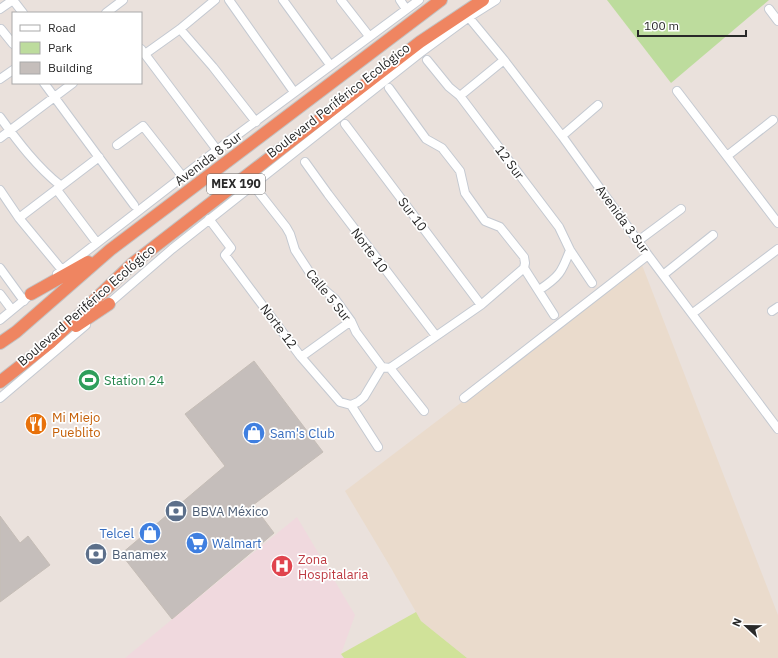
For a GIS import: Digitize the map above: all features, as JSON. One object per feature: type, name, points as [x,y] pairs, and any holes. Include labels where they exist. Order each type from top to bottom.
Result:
[{"type":"highway","name":"Boulevard Periférico Ecológico","points":[[0,343],[16,332],[110,250],[441,0]]},
{"type":"highway","name":"Boulevard Periférico Ecológico","points":[[0,382],[51,342],[132,264],[420,42],[467,15],[482,0]]},
{"type":"highway","points":[[28,298],[110,250]]},
{"type":"highway","points":[[51,342],[109,304]]},
{"type":"street","points":[[1,7],[13,0],[22,12]]},
{"type":"street","points":[[110,12],[123,0]]},
{"type":"street","points":[[215,0],[180,29],[143,52],[217,150]]},
{"type":"street","points":[[229,0],[294,92]]},
{"type":"street","points":[[283,0],[328,62]]},
{"type":"street","points":[[341,0],[369,36]]},
{"type":"street","points":[[400,0],[406,8]]},
{"type":"street","name":"Avenida 8 Sur","points":[[0,320],[217,150],[418,0]]},
{"type":"street","name":"Boulevard Periférico Ecológico","points":[[0,398],[172,249],[209,219],[467,15],[496,0]]},
{"type":"street","points":[[769,9],[778,21]]},
{"type":"street","name":"Avenida 3 Sur","points":[[467,15],[504,60],[562,136],[648,255],[778,428]]},
{"type":"street","points":[[1,29],[12,43]]},
{"type":"street","points":[[180,29],[213,67],[256,122]]},
{"type":"street","name":"12 Sur","points":[[427,60],[449,87],[460,96],[559,227],[570,250],[592,283]]},
{"type":"street","points":[[460,96],[504,60]]},
{"type":"street","points":[[0,79],[12,71]]},
{"type":"street","points":[[45,84],[56,97],[134,205]]},
{"type":"street","points":[[0,138],[73,84]]},
{"type":"street","points":[[378,447],[351,404],[364,398],[386,367],[436,336],[481,305],[524,268],[525,263],[524,257],[500,227],[485,221],[465,193],[460,171],[442,148],[426,139],[389,88]]},
{"type":"street","points":[[677,91],[778,223]]},
{"type":"street","points":[[562,136],[598,105]]},
{"type":"street","points":[[0,117],[10,131],[59,188],[97,243]]},
{"type":"street","points":[[727,156],[773,120]]},
{"type":"street","name":"Sur 10","points":[[345,124],[481,305]]},
{"type":"street","points":[[116,145],[143,126],[183,177]]},
{"type":"street","points":[[20,218],[99,157]]},
{"type":"street","name":"Norte 10","points":[[305,162],[436,336]]},
{"type":"street","points":[[0,190],[20,218],[62,270]]},
{"type":"street","name":"Calle 5 Sur","points":[[257,190],[286,227],[295,250],[310,273],[320,286],[335,299],[351,321],[356,332],[424,411]]},
{"type":"street","points":[[638,241],[681,209]]},
{"type":"street","name":"Norte 12","points":[[209,219],[231,248],[225,255],[301,357],[340,402],[351,404]]},
{"type":"street","points":[[664,275],[713,235]]},
{"type":"street","points":[[693,314],[778,249]]},
{"type":"street","points":[[539,290],[554,280],[560,273],[570,250]]},
{"type":"street","points":[[464,398],[648,255]]},
{"type":"street","points":[[0,268],[28,298]]},
{"type":"street","points":[[524,268],[554,314]]},
{"type":"street","points":[[0,294],[12,310]]},
{"type":"street","points":[[301,357],[351,321]]},
{"type":"shaded area","points":[[642,265],[778,615],[778,658],[467,658],[421,621],[345,491]]},
{"type":"shaded area","name":"Zona Hospitalaria","points":[[297,517],[355,615],[341,654],[344,658],[125,658]]},
{"type":"green space","points":[[607,0],[769,0],[671,83]]},
{"type":"green space","points":[[416,612],[421,621],[467,658],[344,658],[341,654]]},
{"type":"building","points":[[254,361],[323,452],[253,505],[274,533],[172,619],[121,554],[225,466],[185,414]]},
{"type":"building","points":[[0,516],[20,543],[28,536],[50,565],[0,602]]},
{"type":"place","name":"Station 24","points":[[89,380]]},
{"type":"place","name":"Mi Miejo Pueblito","points":[[36,424]]},
{"type":"place","name":"Sam's Club","points":[[254,433]]},
{"type":"place","name":"BBVA México","points":[[176,511]]},
{"type":"place","name":"Telcel","points":[[150,533]]},
{"type":"place","name":"Walmart","points":[[197,543]]},
{"type":"place","name":"Banamex","points":[[96,554]]},
{"type":"place","name":"Zona Hospitalaria","points":[[282,566]]}]
